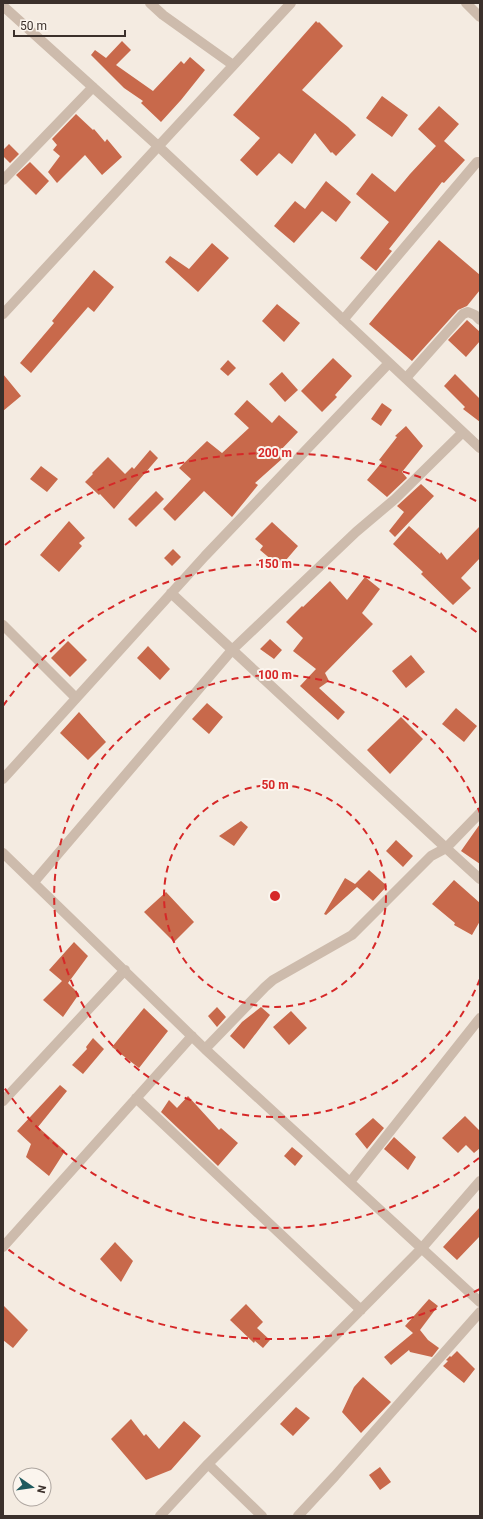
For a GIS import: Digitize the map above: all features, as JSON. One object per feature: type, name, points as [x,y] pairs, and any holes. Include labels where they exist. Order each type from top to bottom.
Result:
[{"type":"street","points":[[150,3],[163,15],[233,65]]},
{"type":"street","points":[[3,314],[291,3]]},
{"type":"street","points":[[466,3],[480,17]]},
{"type":"street","points":[[3,6],[158,146],[480,448]]},
{"type":"street","points":[[3,180],[93,87]]},
{"type":"street","points":[[343,320],[477,162],[480,162]]},
{"type":"street","points":[[406,378],[463,314],[468,312],[475,314],[480,320]]},
{"type":"street","points":[[3,779],[216,544],[389,363]]},
{"type":"street","points":[[34,882],[232,650],[356,532],[395,499],[463,432]]},
{"type":"street","points":[[171,593],[480,879]]},
{"type":"street","points":[[3,625],[76,698]]},
{"type":"street","points":[[205,1049],[273,980],[352,935],[431,856],[446,848],[480,813]]},
{"type":"street","points":[[3,852],[205,1049],[480,1302]]},
{"type":"street","points":[[3,1101],[124,970]]},
{"type":"street","points":[[350,1182],[480,1018]]},
{"type":"street","points":[[3,1247],[192,1036]]},
{"type":"street","points":[[136,1098],[361,1310]]},
{"type":"street","points":[[160,1516],[208,1464],[422,1248],[480,1181]]},
{"type":"street","points":[[298,1516],[480,1312]]},
{"type":"street","points":[[208,1464],[262,1516]]},
{"type":"building","points":[[316,21],[318,23],[319,22],[343,46],[302,90],[356,135],[336,156],[332,152],[331,153],[315,133],[292,164],[279,153],[257,176],[240,160],[260,138],[233,115]]},
{"type":"building","points":[[122,41],[131,50],[116,65],[153,91],[181,61],[184,64],[190,57],[205,70],[161,122],[141,103],[143,101],[124,88],[91,55],[95,50],[106,58]]},
{"type":"building","points":[[382,96],[408,115],[392,137],[366,118]]},
{"type":"building","points":[[439,106],[459,124],[444,141],[465,160],[444,183],[442,182],[389,249],[392,251],[376,271],[360,258],[389,222],[356,194],[372,173],[395,192],[436,146],[418,129]]},
{"type":"building","points":[[76,114],[93,130],[94,129],[105,142],[107,139],[122,157],[102,175],[85,155],[57,183],[48,172],[60,156],[53,150],[57,145],[52,139]]},
{"type":"building","points":[[9,144],[19,154],[10,163],[3,156],[3,150]]},
{"type":"building","points":[[30,162],[49,181],[36,195],[16,175]]},
{"type":"building","points":[[326,181],[351,202],[336,222],[322,211],[294,243],[274,226],[295,201],[305,209]]},
{"type":"building","points":[[439,240],[480,275],[480,290],[467,306],[458,310],[412,361],[369,324]]},
{"type":"building","points":[[212,243],[229,258],[198,292],[165,262],[170,256],[189,269]]},
{"type":"building","points":[[94,270],[114,287],[94,312],[88,307],[31,373],[20,363],[54,323],[52,321]]},
{"type":"building","points":[[277,304],[300,323],[284,342],[262,321]]},
{"type":"building","points":[[467,320],[480,332],[480,341],[466,357],[448,340]]},
{"type":"building","points":[[333,358],[352,376],[335,395],[337,397],[322,412],[301,391]]},
{"type":"building","points":[[228,360],[236,368],[228,376],[220,369]]},
{"type":"building","points":[[282,372],[298,390],[285,402],[269,384]]},
{"type":"building","points":[[3,374],[21,396],[3,411]]},
{"type":"building","points":[[455,374],[480,399],[480,422],[463,409],[465,407],[444,386]]},
{"type":"building","points":[[247,400],[272,423],[279,415],[298,432],[278,453],[283,458],[255,483],[258,485],[232,517],[204,491],[175,521],[163,509],[191,479],[179,468],[207,441],[222,453],[249,428],[234,414]]},
{"type":"building","points":[[382,403],[392,410],[381,426],[371,419]]},
{"type":"building","points":[[406,426],[423,446],[402,472],[407,478],[387,497],[367,480],[382,462],[379,460],[397,437],[395,436]]},
{"type":"building","points":[[150,450],[158,458],[114,509],[100,494],[99,495],[85,482],[108,457],[125,474],[132,467],[134,469]]},
{"type":"building","points":[[41,466],[58,479],[47,492],[30,479]]},
{"type":"building","points":[[421,484],[434,496],[395,537],[389,531],[404,512],[397,506]]},
{"type":"building","points":[[156,491],[164,499],[136,527],[128,519]]},
{"type":"building","points":[[69,521],[85,538],[79,543],[82,546],[59,572],[40,555]]},
{"type":"building","points":[[272,522],[298,546],[280,567],[260,550],[263,546],[255,539]]},
{"type":"building","points":[[409,526],[440,554],[441,552],[447,560],[480,526],[480,558],[461,578],[471,588],[453,605],[421,574],[423,572],[393,544]]},
{"type":"building","points":[[173,549],[181,557],[172,566],[164,558]]},
{"type":"building","points":[[365,577],[380,589],[362,613],[373,624],[325,673],[329,681],[319,688],[345,712],[338,720],[300,686],[316,669],[293,651],[303,638],[286,622],[330,581],[347,600]]},
{"type":"building","points":[[270,639],[282,650],[274,659],[260,649]]},
{"type":"building","points":[[68,641],[87,660],[70,677],[51,658]]},
{"type":"building","points":[[148,646],[170,669],[160,680],[137,658]]},
{"type":"building","points":[[411,655],[425,672],[406,688],[392,671]]},
{"type":"building","points":[[207,703],[223,717],[209,734],[192,719]]},
{"type":"building","points":[[456,708],[477,726],[464,742],[442,724]]},
{"type":"building","points":[[79,712],[106,742],[88,760],[60,733]]},
{"type":"building","points":[[401,717],[423,739],[390,774],[367,750]]},
{"type":"building","points":[[241,821],[248,827],[234,846],[219,836]]},
{"type":"building","points":[[480,824],[480,864],[461,851]]},
{"type":"building","points":[[396,840],[413,856],[403,867],[386,851]]},
{"type":"building","points":[[369,870],[387,886],[373,901],[357,887],[326,915],[324,914],[345,878],[355,884]]},
{"type":"building","points":[[454,880],[480,903],[480,921],[472,935],[454,925],[455,923],[432,904]]},
{"type":"building","points":[[166,892],[194,922],[174,942],[144,912]]},
{"type":"building","points":[[74,942],[88,956],[68,983],[79,994],[63,1017],[43,1000],[62,981],[49,970]]},
{"type":"building","points":[[217,1007],[226,1017],[217,1027],[208,1016]]},
{"type":"building","points":[[261,1007],[270,1015],[244,1049],[230,1036],[242,1022]]},
{"type":"building","points":[[144,1008],[168,1031],[139,1068],[112,1047]]},
{"type":"building","points":[[291,1011],[307,1028],[289,1045],[273,1027]]},
{"type":"building","points":[[93,1038],[104,1049],[83,1074],[72,1065],[87,1049],[86,1047]]},
{"type":"building","points":[[60,1085],[67,1091],[38,1127],[65,1151],[49,1176],[26,1157],[31,1144],[17,1131]]},
{"type":"building","points":[[188,1096],[219,1130],[221,1128],[238,1143],[218,1166],[161,1112],[169,1100],[177,1108]]},
{"type":"building","points":[[465,1116],[480,1131],[480,1148],[474,1153],[466,1145],[458,1153],[442,1138]]},
{"type":"building","points":[[373,1118],[384,1128],[367,1149],[355,1134]]},
{"type":"building","points":[[394,1137],[416,1157],[408,1170],[384,1149]]},
{"type":"building","points":[[292,1147],[303,1156],[295,1166],[284,1156]]},
{"type":"building","points":[[480,1207],[480,1236],[457,1260],[443,1247]]},
{"type":"building","points":[[115,1242],[133,1261],[121,1282],[100,1259]]},
{"type":"building","points":[[429,1299],[438,1306],[420,1330],[428,1340],[439,1348],[432,1357],[410,1352],[409,1350],[391,1365],[384,1357],[413,1333],[405,1326]]},
{"type":"building","points":[[246,1304],[263,1322],[257,1328],[270,1340],[263,1348],[255,1341],[254,1343],[230,1320]]},
{"type":"building","points":[[3,1305],[28,1330],[13,1348],[3,1340]]},
{"type":"building","points":[[457,1351],[475,1369],[464,1383],[443,1366],[448,1361],[446,1360]]},
{"type":"building","points":[[363,1377],[391,1402],[361,1433],[342,1412],[354,1387]]},
{"type":"building","points":[[296,1407],[310,1418],[293,1436],[280,1424]]},
{"type":"building","points":[[131,1419],[144,1436],[146,1434],[159,1449],[184,1421],[201,1436],[171,1470],[146,1480],[111,1439]]},
{"type":"building","points":[[380,1467],[391,1482],[380,1490],[369,1475]]}]
